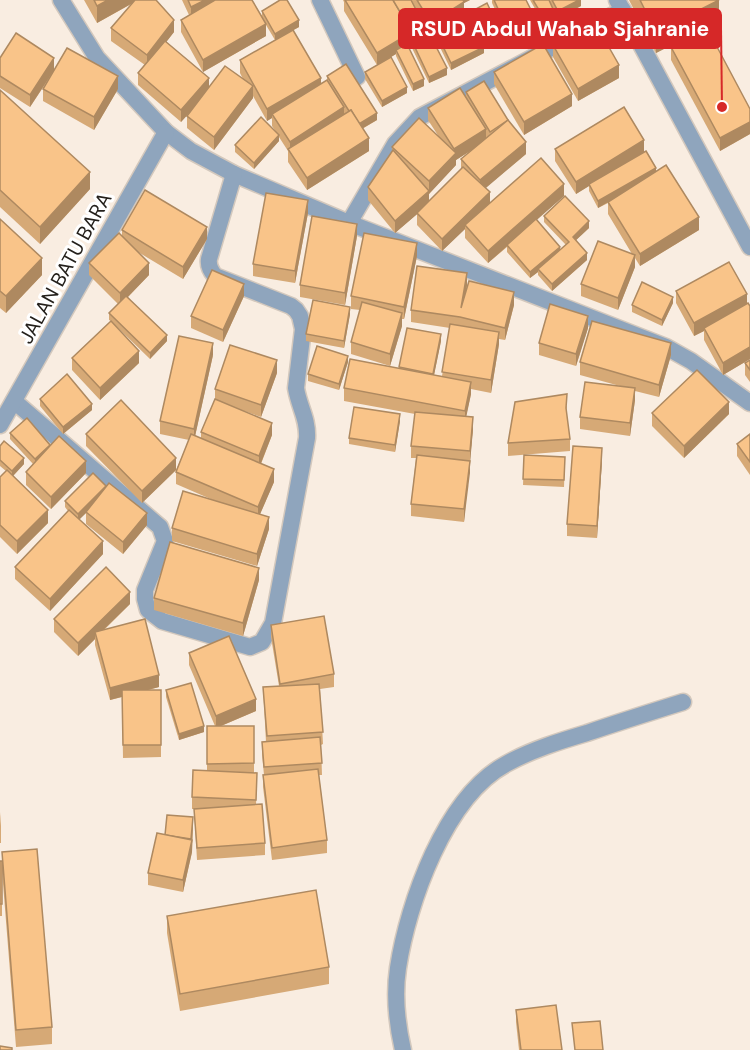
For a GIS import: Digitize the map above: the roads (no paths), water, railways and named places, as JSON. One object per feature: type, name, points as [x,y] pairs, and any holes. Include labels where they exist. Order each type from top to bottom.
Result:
[{"type":"street","points":[[62,0],[97,58],[166,132],[191,151],[234,174],[350,223],[666,347],[691,361],[750,403]]},
{"type":"street","points":[[320,0],[357,77]]},
{"type":"street","points":[[350,223],[395,144],[420,117],[620,5],[750,247]]},
{"type":"street","name":"JALAN BATU BARA","points":[[0,425],[166,132]]},
{"type":"street","points":[[14,401],[160,527],[165,541],[148,579],[145,600],[148,610],[162,621],[250,646],[262,642],[273,623],[307,438],[306,417],[296,388],[303,329],[300,316],[291,306],[214,276],[210,269],[209,258],[234,174]]},
{"type":"street","points":[[403,1050],[396,998],[400,960],[420,888],[443,833],[460,805],[480,782],[505,764],[532,752],[682,702]]},
{"type":"place","name":"RSUD Abdul Wahab Sjahranie","points":[[722,107]]}]
